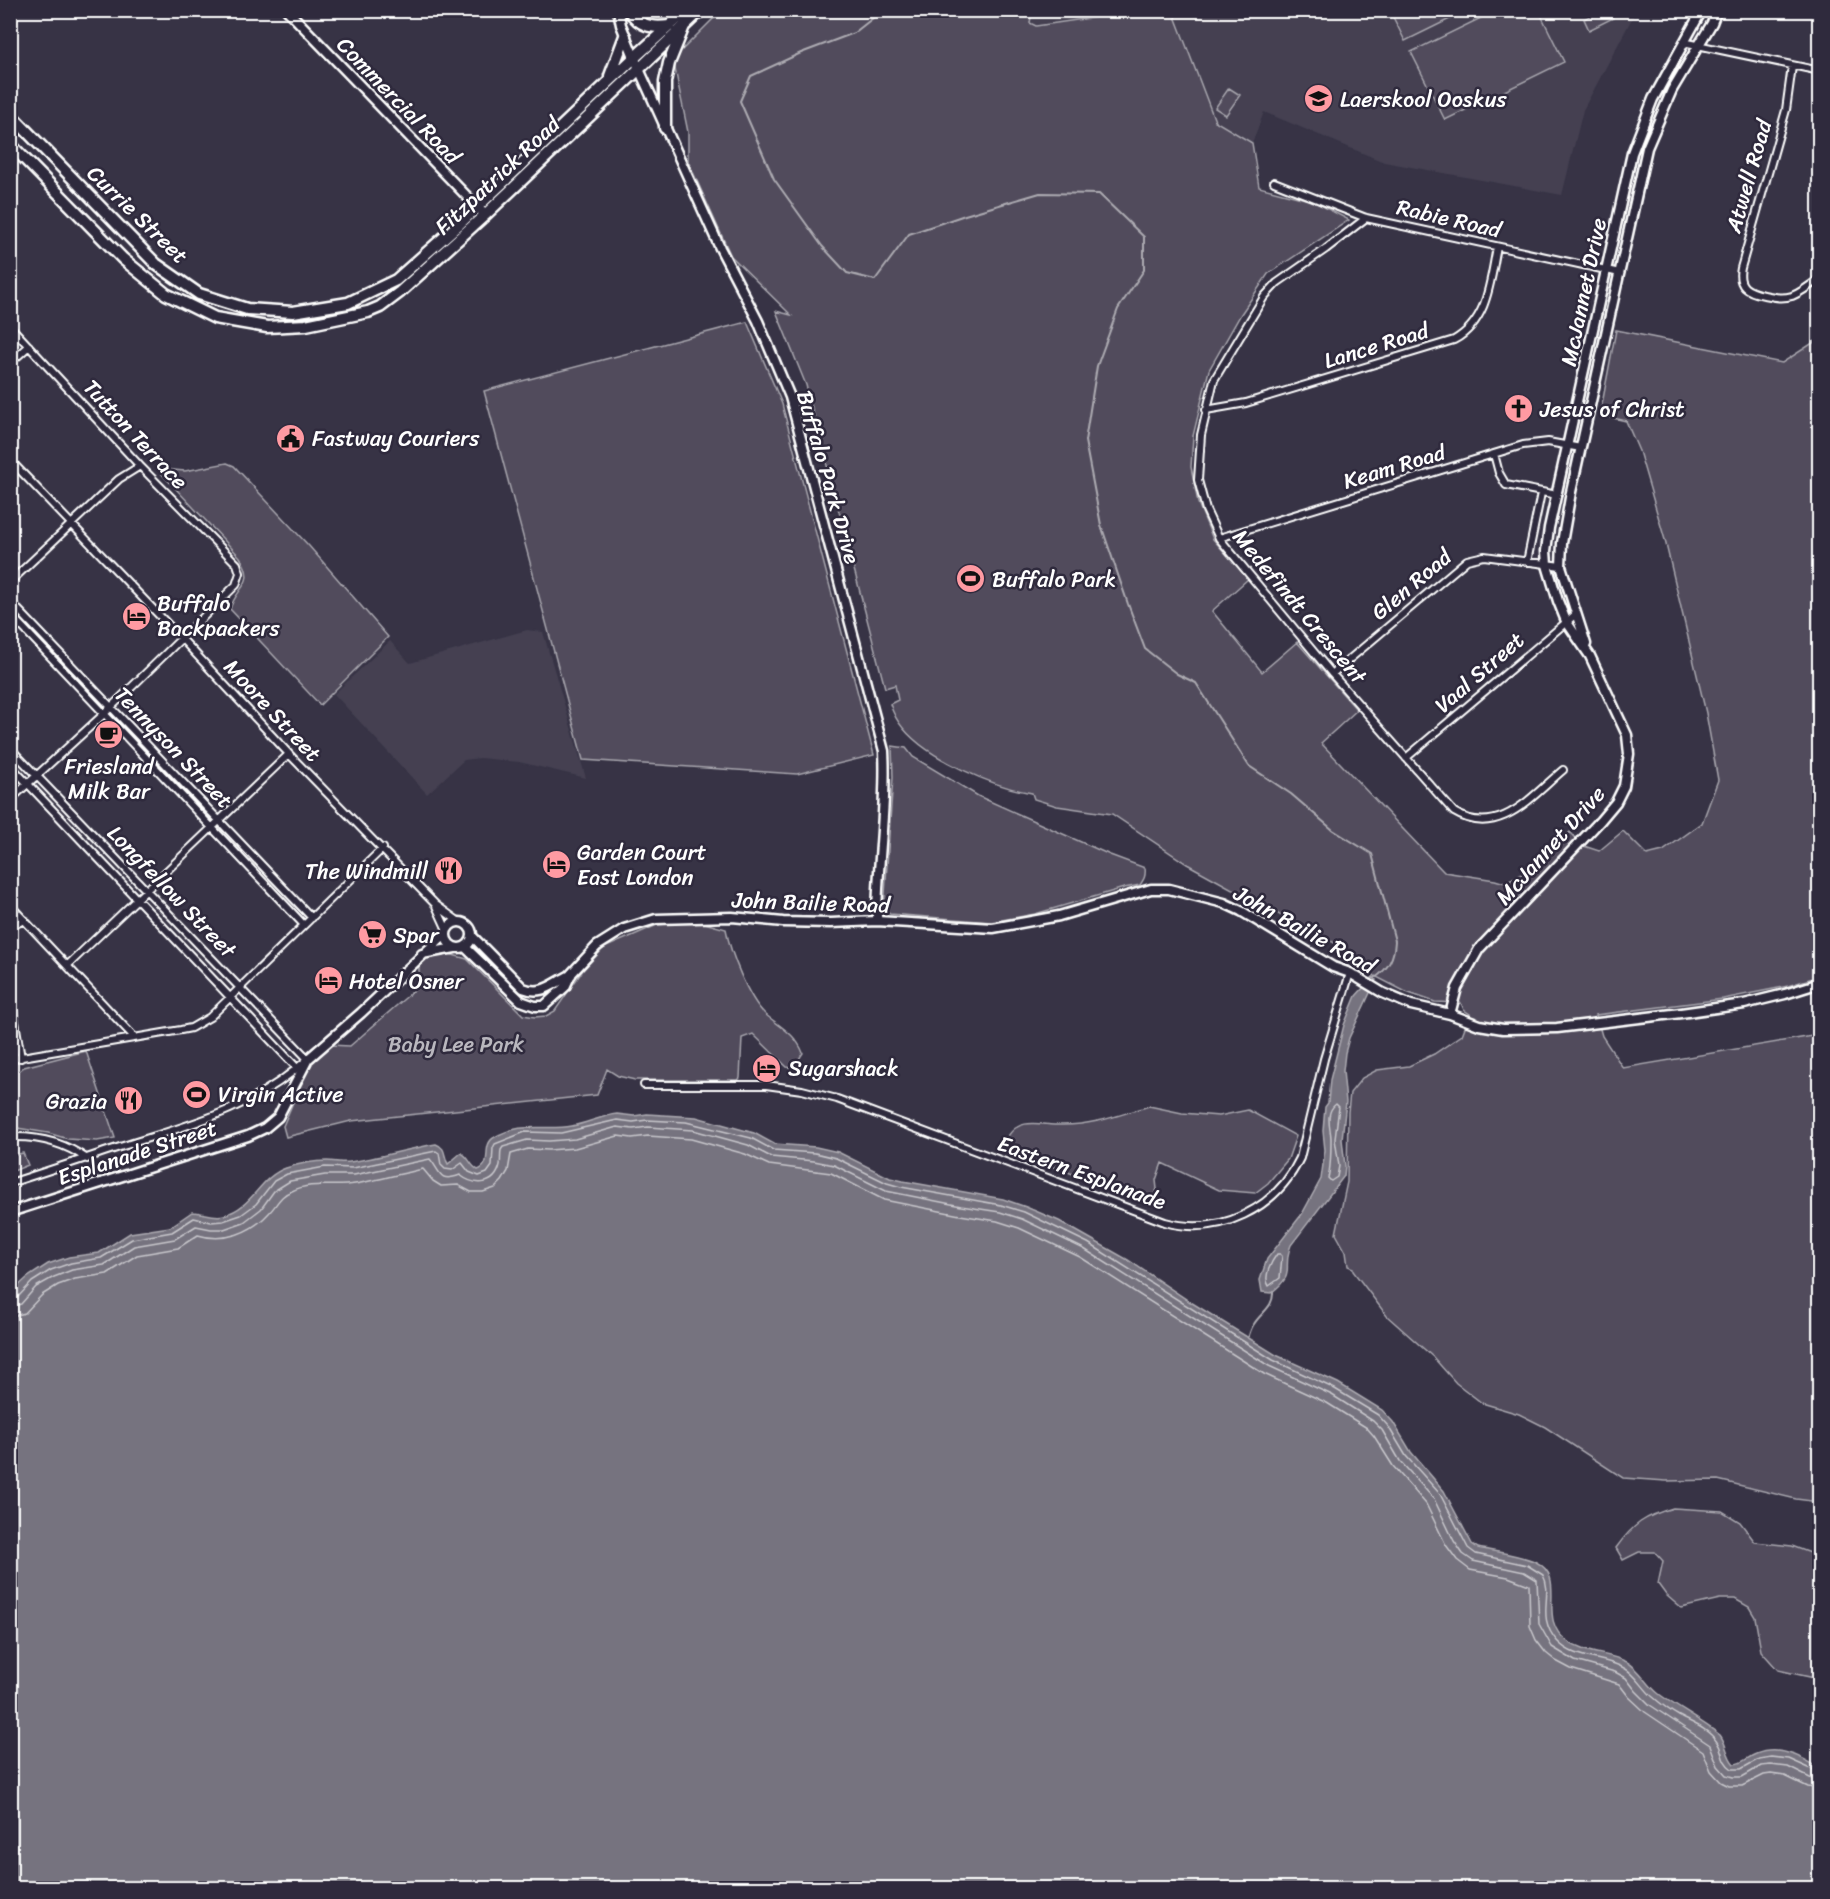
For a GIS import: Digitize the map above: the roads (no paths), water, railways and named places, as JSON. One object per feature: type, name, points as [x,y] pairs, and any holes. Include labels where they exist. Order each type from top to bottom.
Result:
[{"type":"main road","points":[[629,10],[635,20],[645,26],[655,28],[670,26]]},
{"type":"main road","name":"Fitzpatrick Road","points":[[380,307],[400,292],[607,82],[687,10]]},
{"type":"main road","name":"Fitzpatrick Road","points":[[396,280],[481,211],[701,10]]},
{"type":"main road","points":[[665,128],[665,82],[669,63],[684,26]]},
{"type":"main road","points":[[607,82],[625,36]]},
{"type":"main road","name":"Currie Street","points":[[10,114],[156,264],[199,294],[247,309],[293,312],[348,303],[396,280]]},
{"type":"main road","name":"Currie Street","points":[[10,144],[123,260],[166,294],[215,318],[267,327],[306,325],[368,312],[380,307]]},
{"type":"street","name":"Commercial Road","points":[[287,10],[481,211]]},
{"type":"street","name":"Buffalo Park Drive","points":[[618,10],[625,36],[665,128],[720,248],[758,321],[790,397],[880,732],[885,770],[877,883],[877,921]]},
{"type":"street","name":"McJannet Drive","points":[[1590,656],[1566,621],[1547,565],[1549,528],[1632,153],[1653,99],[1702,10]]},
{"type":"street","name":"McJannet Drive","points":[[1450,1014],[1457,988],[1479,949],[1600,821],[1616,802],[1624,786],[1629,754],[1627,735],[1590,656],[1562,566],[1562,543],[1647,148],[1672,90],[1700,45],[1717,10]]},
{"type":"street","points":[[1683,42],[1820,71]]},
{"type":"street","name":"Atwell Road","points":[[1792,66],[1786,110],[1739,274],[1741,284],[1749,292],[1785,297],[1803,291],[1820,278]]},
{"type":"street","name":"Rabie Road","points":[[1274,182],[1366,218],[1620,273]]},
{"type":"street","name":"Medefindt Crescent","points":[[1366,218],[1277,283],[1264,297],[1214,380],[1206,410],[1199,460],[1198,480],[1206,510],[1219,538],[1332,674],[1444,803],[1465,819],[1474,822],[1498,819],[1511,813],[1563,770]]},
{"type":"street","name":"Lance Road","points":[[1206,410],[1246,403],[1454,340],[1478,319],[1486,299],[1497,247]]},
{"type":"street","name":"Tutton Terrace","points":[[10,326],[140,466],[237,564],[240,573],[236,585],[181,638]]},
{"type":"street","points":[[10,363],[29,346]]},
{"type":"street","name":"Keam Road","points":[[1219,538],[1536,443],[1548,442],[1581,448]]},
{"type":"street","points":[[1494,454],[1499,473],[1506,485],[1557,495]]},
{"type":"street","name":"Moore Street","points":[[10,460],[289,754],[436,905],[458,921]]},
{"type":"street","points":[[10,582],[119,479],[140,466]]},
{"type":"street","points":[[1527,562],[1541,493]]},
{"type":"street","name":"Glen Road","points":[[1332,674],[1467,560],[1484,556],[1562,566]]},
{"type":"street","name":"Tennyson Street","points":[[10,601],[312,918]]},
{"type":"street","name":"Tennyson Street","points":[[10,614],[304,925]]},
{"type":"street","name":"Vaal Street","points":[[1406,758],[1576,614]]},
{"type":"street","points":[[10,800],[104,714],[181,638]]},
{"type":"street","name":"Longfellow Street","points":[[10,748],[308,1059]]},
{"type":"street","points":[[68,965],[289,754]]},
{"type":"street","name":"Longfellow Street","points":[[10,765],[297,1068]]},
{"type":"street","points":[[10,1059],[191,1028],[210,1017],[231,998],[383,849]]},
{"type":"street","name":"John Bailie Road","points":[[472,937],[523,988],[534,992],[545,989],[571,974],[597,946],[608,938],[624,929],[656,919],[732,917],[783,922],[877,921],[993,928],[1059,916],[1151,890],[1169,889],[1224,903],[1241,911],[1333,967],[1350,973],[1383,993],[1411,1005],[1450,1014],[1479,1025],[1503,1029],[1557,1028],[1744,1004],[1820,983]]},
{"type":"street","points":[[10,905],[134,1037]]},
{"type":"street","name":"Moore Street","points":[[436,905],[446,932]]},
{"type":"street","points":[[10,926],[25,920]]},
{"type":"street","points":[[10,1184],[178,1130],[245,1104],[279,1084],[361,1013],[422,954],[446,932],[451,924],[458,921],[470,927],[472,937],[470,944],[465,947],[422,954]]},
{"type":"street","points":[[446,932],[449,943],[455,948]]},
{"type":"street","name":"John Bailie Road","points":[[465,947],[521,1001],[535,1006],[544,1006],[565,987],[571,974]]},
{"type":"street","name":"Eastern Esplanade","points":[[644,1085],[766,1085],[837,1099],[1165,1222],[1198,1228],[1221,1224],[1252,1210],[1272,1196],[1294,1172],[1305,1142],[1324,1059],[1350,973]]},
{"type":"street","points":[[10,992],[21,1058]]},
{"type":"street","name":"Esplanade Street","points":[[10,1212],[248,1136],[265,1128],[278,1117],[308,1059]]},
{"type":"street","points":[[10,1137],[25,1136],[57,1142],[72,1148],[87,1159]]},
{"type":"water","points":[[1373,977],[1376,980],[1349,1038],[1345,1053],[1343,1071],[1346,1102],[1342,1139],[1344,1176],[1291,1245],[1288,1253],[1287,1275],[1284,1280],[1271,1293],[1262,1292],[1260,1280],[1267,1259],[1302,1214],[1321,1179],[1325,1150],[1323,1131],[1325,1107],[1328,1103],[1330,1080],[1344,1025],[1356,996]]},
{"type":"water","points":[[617,1114],[696,1117],[754,1133],[774,1144],[816,1147],[838,1152],[890,1178],[1003,1199],[1026,1207],[1059,1221],[1128,1260],[1276,1355],[1338,1383],[1382,1410],[1393,1422],[1411,1452],[1444,1491],[1472,1544],[1478,1548],[1529,1559],[1545,1569],[1552,1588],[1553,1621],[1558,1632],[1567,1641],[1581,1649],[1620,1659],[1632,1665],[1659,1694],[1720,1735],[1734,1764],[1756,1754],[1780,1751],[1805,1759],[1819,1768],[1819,1888],[11,1888],[10,1299],[15,1289],[48,1264],[69,1257],[99,1253],[130,1233],[170,1227],[192,1212],[220,1216],[234,1211],[242,1206],[269,1178],[286,1168],[327,1161],[350,1162],[436,1144],[443,1150],[448,1164],[461,1153],[478,1170],[485,1163],[491,1140],[505,1132],[524,1128],[572,1126]]},
{"type":"waterway","points":[[883,10],[854,33],[801,53],[751,76],[740,101],[774,179],[822,246],[847,273],[875,280],[909,234],[1040,193],[1099,194],[1144,237],[1144,270],[1118,309],[1097,366],[1085,441],[1101,525],[1145,649],[1177,674],[1196,683],[1249,766],[1291,794],[1333,830],[1372,854],[1395,941],[1390,962],[1375,978]]},
{"type":"waterway","points":[[1248,1338],[1253,1326],[1269,1306],[1273,1291]]},
{"type":"place","name":"Laerskool Ooskus","points":[[1319,99]]},
{"type":"place","name":"Jesus of Christ","points":[[1519,409]]},
{"type":"place","name":"Fastway Couriers","points":[[291,438]]},
{"type":"place","name":"Buffalo Park","points":[[971,579]]},
{"type":"place","name":"Buffalo Backpackers","points":[[136,616]]},
{"type":"place","name":"Friesland Milk Bar","points":[[109,734]]},
{"type":"place","name":"Garden Court East London","points":[[556,865]]},
{"type":"place","name":"The Windmill","points":[[449,871]]},
{"type":"place","name":"Spar","points":[[372,935]]},
{"type":"place","name":"Hotel Osner","points":[[328,981]]},
{"type":"place","name":"Sugarshack","points":[[767,1068]]},
{"type":"place","name":"Virgin Active","points":[[197,1094]]},
{"type":"place","name":"Grazia","points":[[128,1101]]},
{"type":"park label","name":"Baby Lee Park","points":[[456,1044]]}]
